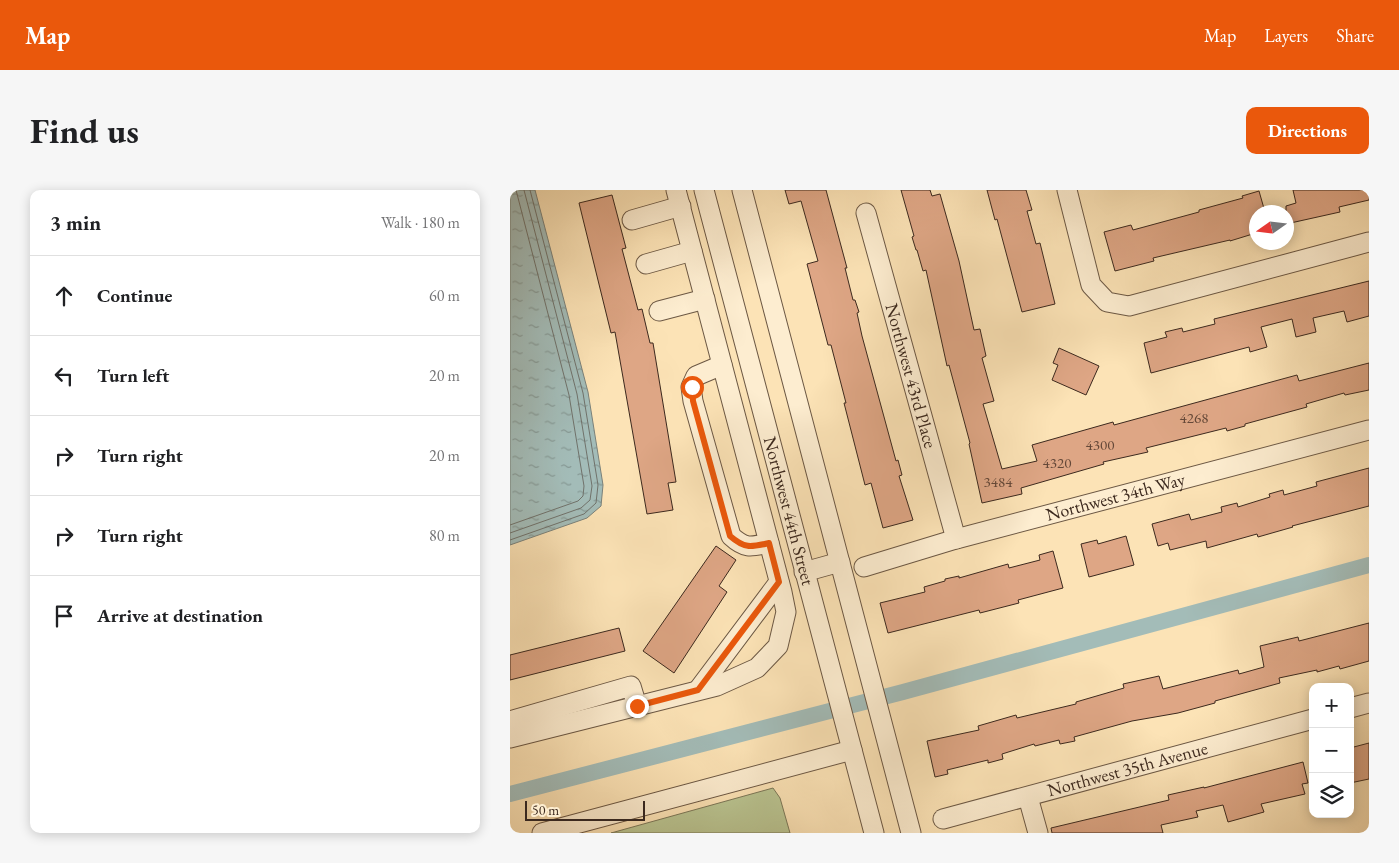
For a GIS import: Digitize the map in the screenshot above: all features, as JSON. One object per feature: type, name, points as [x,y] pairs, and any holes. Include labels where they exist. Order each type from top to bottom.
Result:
[{"type":"street","name":"Northwest 44th Street","points":[[704,190],[874,833]]},
{"type":"street","name":"Northwest 44th Street","points":[[742,190],[911,833]]},
{"type":"street","points":[[1067,190],[1091,285],[1107,302],[1128,306],[1369,242]]},
{"type":"street","points":[[510,738],[717,686],[757,668],[778,646],[786,612],[678,198],[632,220]]},
{"type":"street","name":"Northwest 43rd Place","points":[[866,213],[956,539]]},
{"type":"street","points":[[646,264],[692,251]]},
{"type":"street","points":[[659,312],[705,299]]},
{"type":"street","points":[[722,365],[696,376],[692,387],[693,401],[730,536],[739,543],[750,547],[769,543]]},
{"type":"street","name":"Northwest 34th Way","points":[[864,567],[956,539],[1369,430]]},
{"type":"street","points":[[804,572],[840,562]]},
{"type":"street","points":[[698,690],[779,582]]},
{"type":"street","points":[[510,721],[631,686],[637,706]]},
{"type":"street","points":[[1354,707],[1369,703]]},
{"type":"street","name":"Northwest 35th Avenue","points":[[943,818],[1028,797],[1309,720]]},
{"type":"street","points":[[542,833],[852,750]]},
{"type":"street","points":[[1028,797],[1038,833]]},
{"type":"green space","points":[[773,788],[780,798],[790,833],[611,833]]},
{"type":"water","points":[[510,190],[535,190],[588,392],[603,485],[601,506],[587,518],[510,545]]},
{"type":"building","points":[[785,190],[826,190],[847,268],[845,268],[853,300],[855,300],[859,312],[857,313],[862,336],[896,461],[898,460],[902,475],[899,476],[913,520],[883,528],[871,483],[865,485],[831,345],[828,345],[807,264],[818,261],[801,201],[789,204]]},
{"type":"building","points":[[901,190],[930,190],[932,196],[940,194],[959,261],[974,330],[980,329],[986,356],[982,358],[994,401],[983,404],[1002,469],[1037,461],[1032,445],[1113,422],[1114,425],[1297,375],[1299,381],[1369,363],[1369,390],[1345,395],[1344,393],[1306,404],[1307,407],[1245,424],[1245,426],[1227,431],[1226,428],[1146,448],[1148,452],[1103,462],[1104,464],[1021,488],[1022,494],[982,503],[970,443],[949,365],[947,366],[926,270],[923,271],[916,250]]},
{"type":"building","points":[[987,190],[1026,190],[1032,210],[1027,211],[1036,244],[1040,243],[1055,304],[1022,312],[997,219],[995,220]]},
{"type":"building","points":[[1293,190],[1369,190],[1369,200],[1339,207],[1340,212],[1294,222],[1294,205],[1289,205],[1296,203]]},
{"type":"building","points":[[1259,191],[1263,205],[1249,205],[1249,235],[1153,258],[1154,261],[1115,271],[1104,232],[1131,225],[1133,230],[1199,212],[1199,210],[1243,198],[1242,196]]},
{"type":"building","points":[[612,195],[626,248],[622,249],[638,310],[642,309],[650,343],[653,343],[676,482],[668,483],[673,510],[647,514],[615,332],[611,333],[579,203]]},
{"type":"building","points":[[1369,281],[1369,316],[1347,322],[1344,311],[1313,318],[1316,332],[1296,337],[1292,319],[1261,327],[1267,347],[1250,352],[1249,347],[1151,373],[1144,343],[1167,337],[1165,332],[1182,328],[1183,332],[1215,324],[1214,319]]},
{"type":"building","points":[[1059,348],[1099,366],[1086,395],[1052,380],[1058,365],[1053,363]]},
{"type":"building","points":[[1369,468],[1369,506],[1258,537],[1257,534],[1207,548],[1206,541],[1170,550],[1168,543],[1158,546],[1152,524],[1189,514],[1191,520],[1222,512],[1221,507],[1237,503],[1238,507],[1270,497],[1269,494],[1283,490],[1284,495],[1317,486],[1316,482]]},
{"type":"building","points":[[1126,536],[1134,565],[1089,577],[1081,544],[1097,540],[1098,544]]},
{"type":"building","points":[[716,546],[736,560],[719,586],[727,592],[674,673],[643,651]]},
{"type":"building","points":[[1053,551],[1063,588],[1018,600],[1019,603],[980,613],[979,610],[888,633],[880,603],[925,592],[924,587],[945,581],[945,579],[959,576],[959,578],[1008,564],[1009,568],[1040,560],[1039,555]]},
{"type":"building","points":[[1369,623],[1369,661],[1340,669],[1339,666],[1317,672],[1317,670],[1279,678],[1280,683],[1215,701],[1215,703],[1178,713],[1132,721],[1074,737],[1075,741],[1060,744],[1059,740],[1035,746],[1034,744],[1002,754],[1003,759],[988,763],[988,760],[947,770],[948,774],[935,777],[927,741],[979,730],[978,726],[1016,715],[1017,718],[1076,704],[1076,702],[1124,688],[1123,684],[1159,676],[1163,689],[1238,670],[1239,674],[1264,667],[1260,646],[1298,637],[1299,641]]},
{"type":"building","points":[[619,628],[625,651],[510,680],[510,655]]},
{"type":"building","points":[[1369,743],[1369,779],[1354,782],[1354,747]]},
{"type":"building","points":[[1303,762],[1308,783],[1302,784],[1305,794],[1261,804],[1264,812],[1228,822],[1223,805],[1196,811],[1198,817],[1161,825],[1163,833],[1052,833],[1051,828],[1169,800],[1168,795],[1204,788]]},
{"type":"waterway","points":[[510,794],[903,692],[1369,565]]},
{"type":"route","points":[[637,706],[698,690],[779,582],[769,543],[750,547],[739,543],[730,536],[693,401],[692,387]]}]
